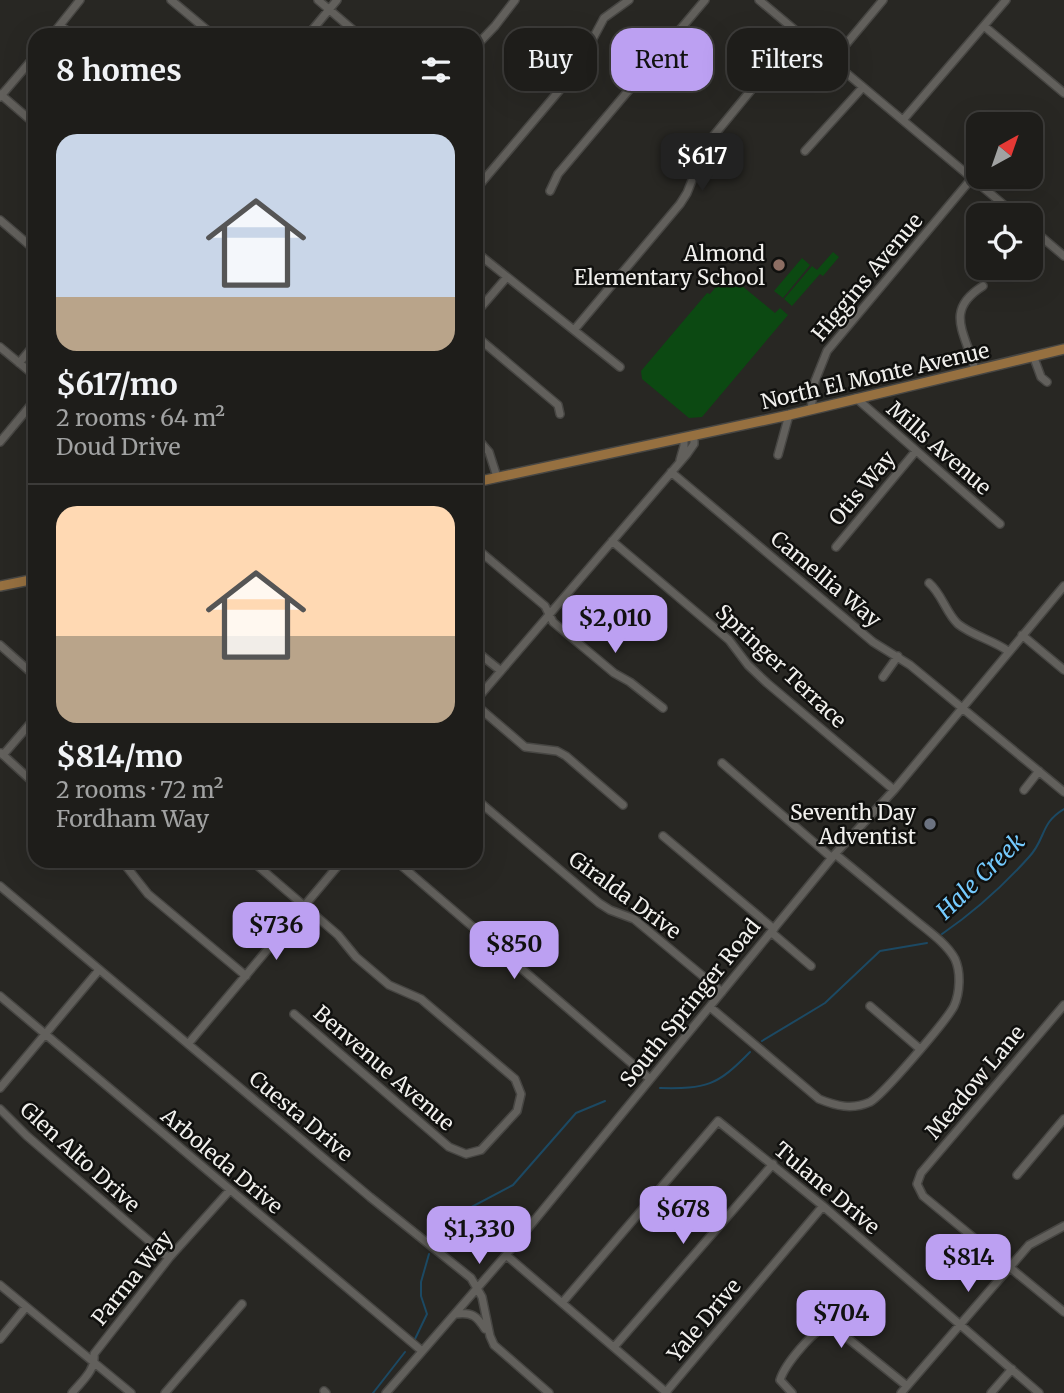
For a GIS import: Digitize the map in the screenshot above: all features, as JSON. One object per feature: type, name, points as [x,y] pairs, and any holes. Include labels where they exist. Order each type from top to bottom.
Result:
[{"type":"main road","name":"North El Monte Avenue","points":[[483,480],[789,415],[1064,349]]},
{"type":"main road","points":[[0,586],[28,580]]},
{"type":"street","points":[[58,28],[80,0]]},
{"type":"street","points":[[171,0],[205,28]]},
{"type":"street","points":[[318,0],[351,28]]},
{"type":"street","points":[[314,28],[337,0]]},
{"type":"street","points":[[483,39],[515,0]]},
{"type":"street","points":[[483,181],[575,72],[604,18],[629,0]]},
{"type":"street","points":[[550,191],[558,174],[705,0]]},
{"type":"street","points":[[759,0],[792,28]]},
{"type":"street","points":[[848,42],[883,0]]},
{"type":"street","points":[[903,120],[1006,0]]},
{"type":"street","points":[[60,25],[64,28]]},
{"type":"street","points":[[984,26],[1064,93]]},
{"type":"street","points":[[28,64],[1,95],[28,118]]},
{"type":"street","points":[[848,74],[966,173]]},
{"type":"street","points":[[805,151],[863,87]]},
{"type":"street","points":[[575,330],[680,205],[706,145],[750,91]]},
{"type":"street","name":"Higgins Avenue","points":[[811,409],[814,381],[827,351],[966,185]]},
{"type":"street","points":[[985,189],[1002,203]]},
{"type":"street","points":[[0,220],[28,244]]},
{"type":"street","points":[[1043,238],[1064,256]]},
{"type":"street","points":[[483,257],[620,367]]},
{"type":"street","points":[[483,305],[507,277]]},
{"type":"street","points":[[975,370],[960,322],[960,309],[968,295],[983,286]]},
{"type":"street","points":[[483,342],[558,405],[560,414]]},
{"type":"street","points":[[0,347],[28,370]]},
{"type":"street","points":[[19,363],[28,352]]},
{"type":"street","points":[[1034,358],[1041,377],[1046,382]]},
{"type":"street","name":"Mills Avenue","points":[[856,398],[1000,524]]},
{"type":"street","points":[[0,442],[28,408]]},
{"type":"street","points":[[778,455],[789,415]]},
{"type":"street","points":[[483,694],[680,462],[694,444],[694,435]]},
{"type":"street","points":[[680,462],[684,437]]},
{"type":"street","points":[[483,445],[489,452],[497,477]]},
{"type":"street","name":"Otis Way","points":[[836,547],[915,452]]},
{"type":"street","name":"Camellia Way","points":[[671,472],[873,642],[898,656],[1064,792]]},
{"type":"street","name":"Springer Terrace","points":[[612,541],[729,640],[748,665],[767,683],[894,790]]},
{"type":"street","points":[[483,554],[545,606],[553,622],[614,673],[663,708]]},
{"type":"street","points":[[929,583],[938,591],[957,623],[996,642],[1008,651]]},
{"type":"street","name":"South Springer Road","points":[[386,1393],[506,1255],[772,930],[894,790],[1064,586]]},
{"type":"street","points":[[1022,635],[1064,670]]},
{"type":"street","points":[[0,645],[28,670]]},
{"type":"street","points":[[883,677],[898,656]]},
{"type":"street","points":[[483,657],[500,671]]},
{"type":"street","points":[[483,709],[525,747],[557,751],[566,756],[623,805]]},
{"type":"street","points":[[28,725],[1,754],[28,777]]},
{"type":"street","points":[[710,1007],[819,1099],[838,1107],[855,1106],[871,1101],[885,1089],[919,1049],[954,1006],[960,981],[955,960],[934,936],[722,763]]},
{"type":"street","points":[[1024,790],[1039,771]]},
{"type":"street","name":"Giralda Drive","points":[[483,805],[599,903],[634,919],[722,992]]},
{"type":"street","points":[[663,836],[811,966]]},
{"type":"street","points":[[128,868],[148,894],[246,976]]},
{"type":"street","name":"Benvenue Avenue","points":[[260,868],[338,935],[356,957],[388,985],[421,999],[515,1079],[521,1094],[517,1111],[481,1150],[466,1154],[449,1147],[294,1014]]},
{"type":"street","points":[[188,1044],[336,868]]},
{"type":"street","points":[[404,868],[650,1079]]},
{"type":"street","name":"Cuesta Drive","points":[[0,886],[370,1197],[471,1278],[482,1298],[490,1336],[502,1353],[549,1393]]},
{"type":"street","points":[[0,1088],[99,970]]},
{"type":"street","name":"Arboleda Drive","points":[[0,996],[422,1352]]},
{"type":"street","points":[[870,1006],[919,1049]]},
{"type":"street","name":"Meadow Lane","points":[[1009,1267],[923,1196],[917,1184],[921,1173],[1063,1009]]},
{"type":"street","name":"Glen Alto Drive","points":[[0,1109],[27,1136],[170,1258]]},
{"type":"street","points":[[1017,1175],[1064,1119]]},
{"type":"street","name":"Tulane Drive","points":[[562,1303],[718,1121],[823,1206],[1039,1393]]},
{"type":"street","points":[[614,1347],[773,1164]]},
{"type":"street","name":"Parma Way","points":[[72,1393],[95,1363],[94,1354],[170,1258],[230,1190]]},
{"type":"street","name":"Yale Drive","points":[[667,1392],[823,1206]]},
{"type":"street","points":[[792,1393],[780,1380],[783,1372],[822,1327],[830,1324],[904,1390],[1030,1245],[1064,1226]]},
{"type":"street","points":[[506,1255],[667,1392]]},
{"type":"street","points":[[1009,1267],[1064,1312]]},
{"type":"street","points":[[0,1285],[131,1393]]},
{"type":"street","points":[[165,1393],[242,1304]]},
{"type":"street","points":[[0,1339],[26,1307]]},
{"type":"street","points":[[455,1314],[468,1312],[475,1315],[490,1336]]},
{"type":"street","points":[[991,1393],[1012,1369]]},
{"type":"green space","points":[[833,252],[839,257],[792,306],[784,299],[812,266],[817,270]]},
{"type":"green space","points":[[802,258],[810,265],[783,298],[774,291]]},
{"type":"green space","points":[[730,276],[775,313],[780,308],[788,315],[702,417],[689,418],[642,379],[641,371],[707,293],[710,294],[724,277]]},
{"type":"waterway","name":"Hale Creek","points":[[942,934],[977,908],[1009,878],[1034,850],[1051,820],[1064,809]]},
{"type":"waterway","name":"Hale Creek","points":[[762,1041],[825,1003],[880,951],[927,943]]},
{"type":"waterway","name":"Hale Creek","points":[[660,1088],[689,1088],[710,1083],[719,1079],[750,1052]]},
{"type":"waterway","name":"Hale Creek","points":[[434,1244],[445,1221],[513,1185],[576,1113],[605,1101]]},
{"type":"waterway","name":"Hale Creek","points":[[415,1339],[427,1314],[421,1296],[421,1282],[429,1254]]},
{"type":"waterway","name":"Hale Creek","points":[[373,1393],[405,1352]]},
{"type":"place","name":"Almond Elementary School","points":[[779,265]]},
{"type":"place","name":"Seventh Day Adventist","points":[[930,824]]}]
